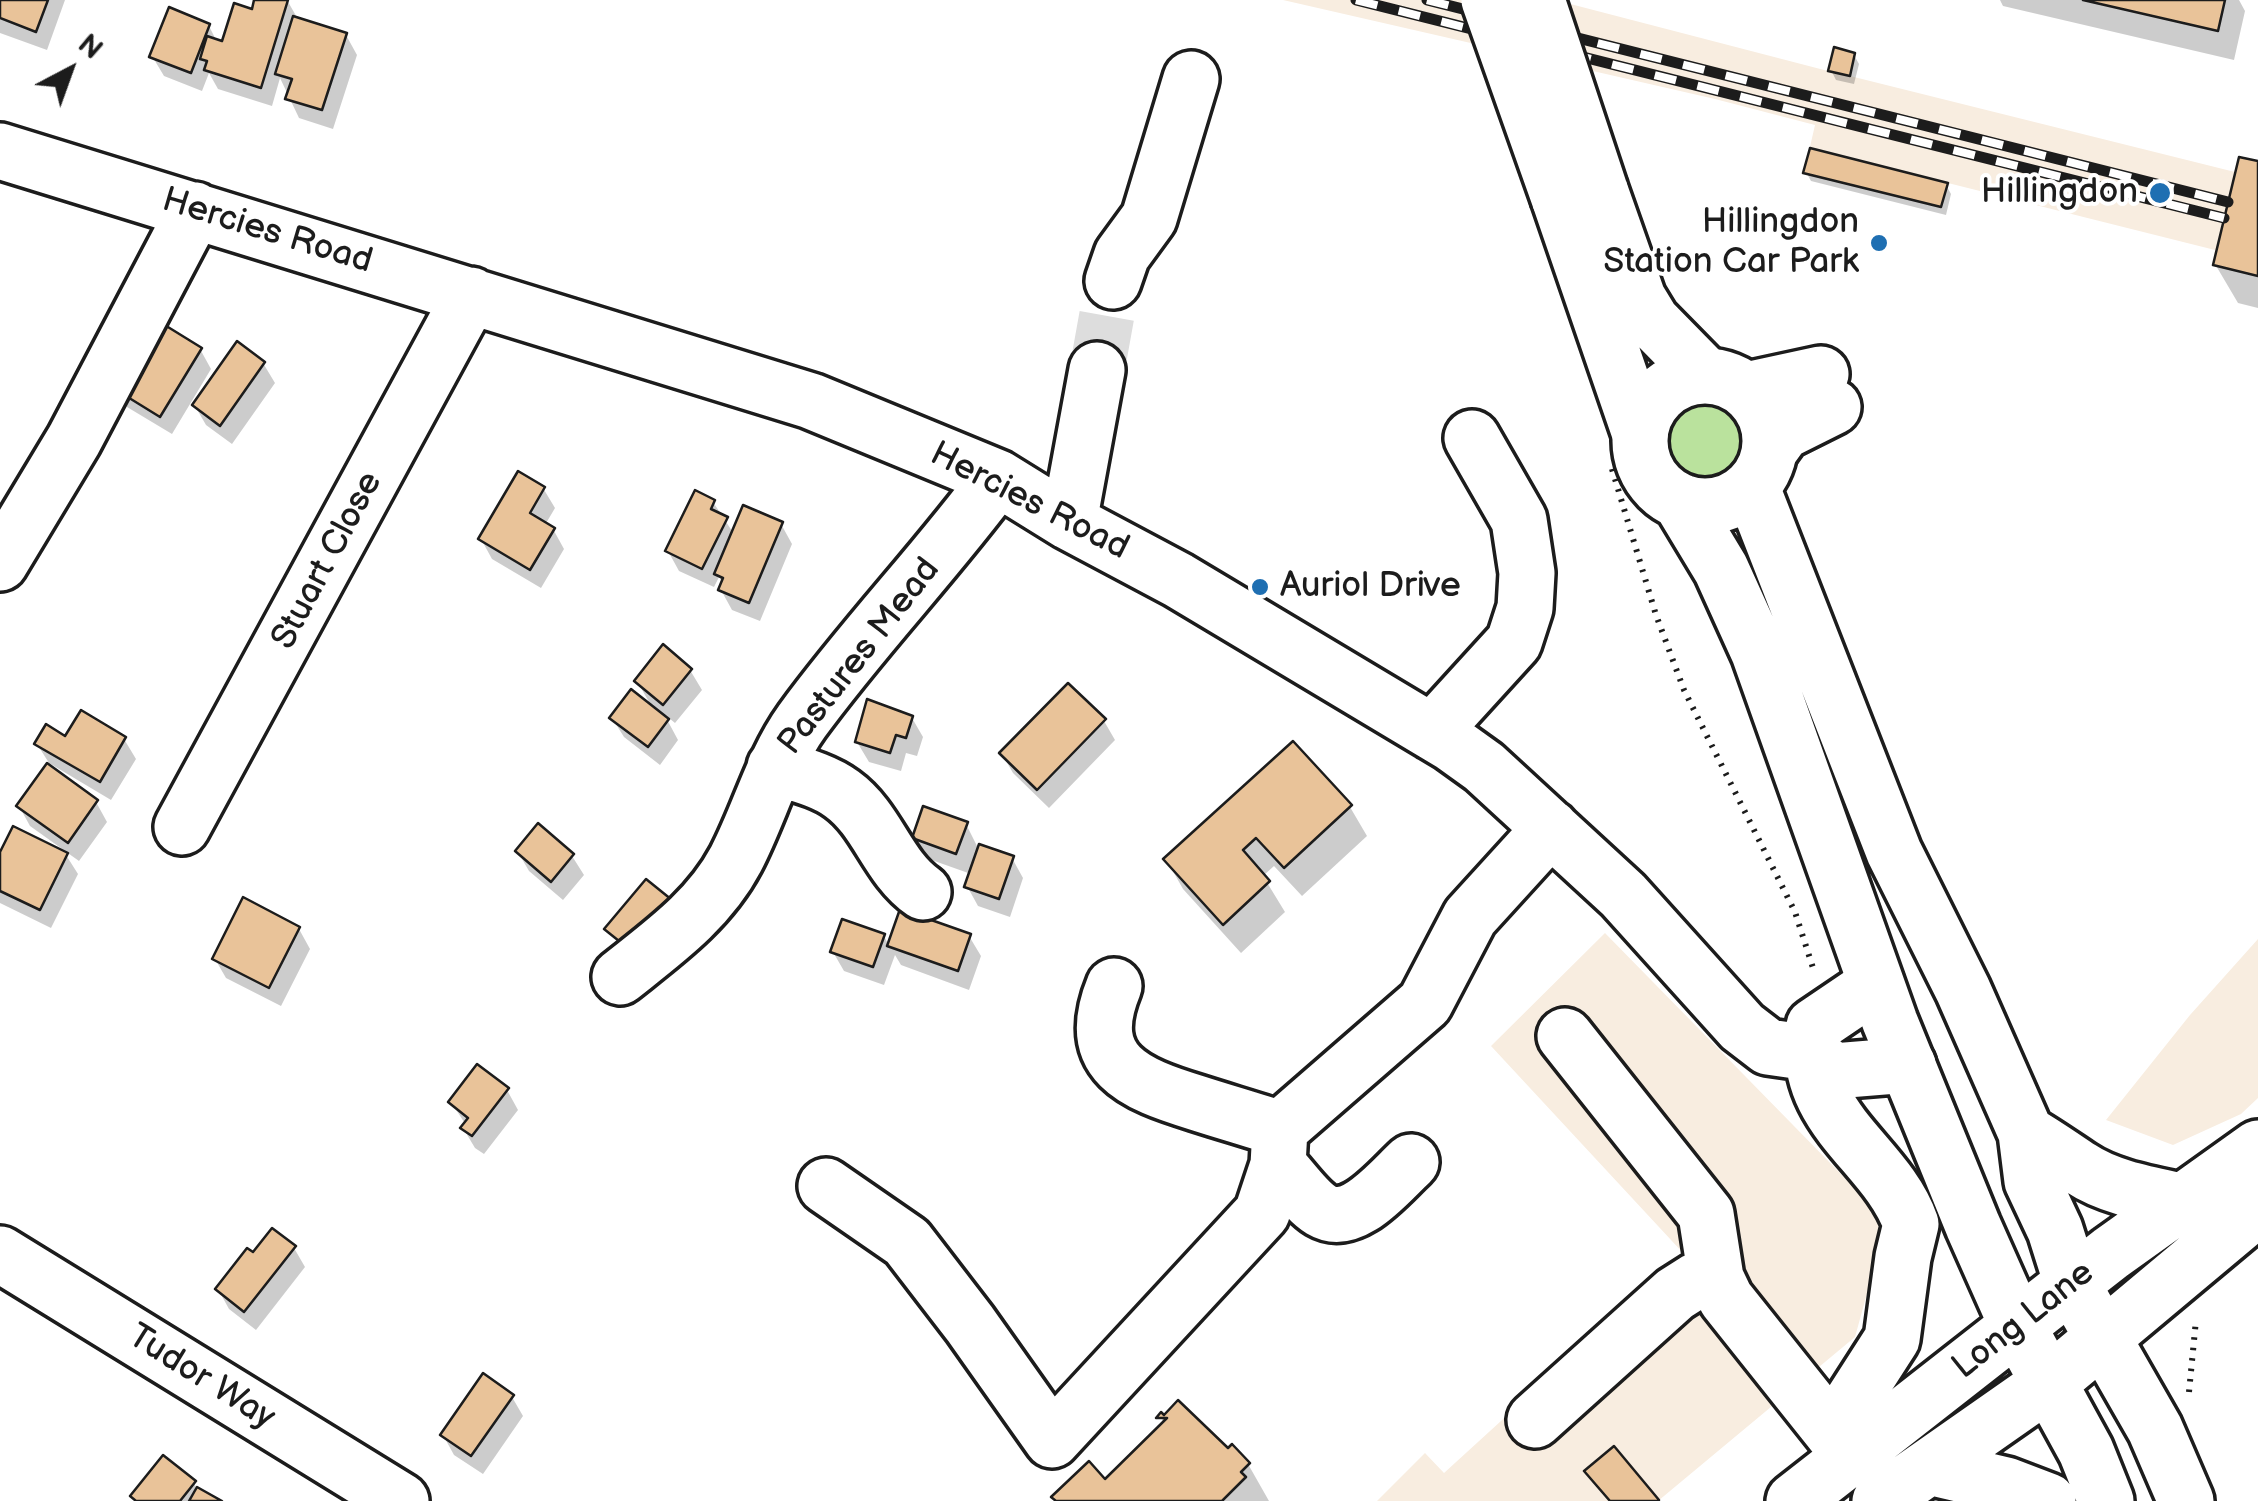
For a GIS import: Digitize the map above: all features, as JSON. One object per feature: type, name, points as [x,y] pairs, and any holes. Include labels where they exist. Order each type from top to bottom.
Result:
[{"type":"main road","points":[[1489,0],[1579,194],[1652,321],[1761,407],[1770,428],[1761,469],[1894,852],[2026,1132],[2032,1181],[2072,1284],[2155,1429],[2186,1501]]},
{"type":"main road","points":[[1536,0],[1579,194],[1626,450],[1643,462],[1657,486],[1680,501],[1705,506],[1730,502],[1761,469],[1783,432],[1827,390],[1681,380],[1661,392],[1626,450]]},
{"type":"main road","points":[[1113,281],[1122,255],[1149,218],[1191,79]]},
{"type":"main road","name":"Hercies Road","points":[[0,151],[811,401],[998,478],[1068,522],[1178,580],[1484,767],[1623,895],[1742,1027],[1768,1048],[1810,1052],[1834,1071],[1908,1065]]},
{"type":"main road","points":[[0,563],[74,440],[195,210]]},
{"type":"main road","name":"Stuart Close","points":[[182,827],[472,295]]},
{"type":"main road","points":[[1068,522],[1097,370]]},
{"type":"main road","points":[[1432,732],[1514,642],[1525,608],[1527,562],[1519,520],[1472,438]]},
{"type":"main road","name":"Pastures Mead","points":[[620,977],[691,920],[717,890],[799,725],[954,538],[998,478]]},
{"type":"main road","points":[[1680,501],[1721,569],[1759,653],[1908,1065],[2017,1325],[2086,1451],[2106,1501]]},
{"type":"main road","points":[[776,767],[842,794],[862,813],[897,868],[923,892]]},
{"type":"main road","points":[[826,1186],[907,1242],[1052,1440],[1262,1214],[1279,1147],[1426,1003],[1470,917],[1551,828]]},
{"type":"main road","points":[[1855,1453],[1849,1406],[1892,1339],[1902,1257],[1912,1224],[1899,1197],[1845,1134],[1820,1084],[1810,1052],[1814,1026],[1876,984]]},
{"type":"main road","points":[[1114,986],[1104,1031],[1111,1054],[1125,1073],[1147,1088],[1279,1147],[1320,1210],[1340,1216],[1357,1210],[1411,1162]]},
{"type":"main road","points":[[1565,1036],[1706,1214],[1716,1278],[1726,1299],[1772,1361],[1855,1453]]},
{"type":"main road","points":[[2026,1132],[2061,1152],[2082,1170],[2181,1202]]},
{"type":"main road","name":"Long Lane","points":[[1794,1501],[2017,1325],[2258,1148]]},
{"type":"main road","name":"Long Lane","points":[[1880,1501],[2050,1382],[2258,1208]]},
{"type":"main road","name":"Tudor Way","points":[[0,1254],[401,1501]]},
{"type":"main road","points":[[1535,1420],[1675,1294],[1697,1280],[1716,1278]]},
{"type":"main road","points":[[1929,1466],[2006,1485],[2048,1501]]},
{"type":"path","points":[[1626,450],[1656,615],[1684,690],[1794,912],[1816,978]]},
{"type":"path","points":[[2187,1409],[2197,1301]]},
{"type":"shaded area","points":[[1283,0],[1555,0],[1828,71],[1834,47],[1855,53],[1850,76],[2235,172],[2239,157],[2258,161],[2258,276],[2213,265],[2215,250],[1948,183],[1941,207],[1804,173],[1815,125]]},
{"type":"shaded area","points":[[1605,933],[1887,1221],[1855,1337],[1658,1501],[1377,1501],[1425,1453],[1444,1473],[1684,1254],[1491,1046]]},
{"type":"shaded area","points":[[2258,939],[2258,1098],[2241,1114],[2173,1145],[2106,1120],[2190,1015]]},
{"type":"green space","points":[[1705,405],[1719,407],[1731,415],[1739,427],[1739,455],[1731,467],[1719,475],[1705,477],[1691,475],[1679,467],[1671,455],[1669,441],[1671,427],[1679,415],[1691,407]]},
{"type":"building","points":[[0,0],[48,0],[36,32],[0,18]]},
{"type":"building","points":[[254,0],[288,0],[261,88],[204,70],[207,61],[200,59],[207,36],[222,41],[234,3],[252,9]]},
{"type":"building","points":[[2083,0],[2225,0],[2218,31]]},
{"type":"building","points":[[169,7],[210,24],[191,73],[149,57]]},
{"type":"building","points":[[293,16],[347,33],[322,110],[285,99],[292,79],[275,74]]},
{"type":"building","points":[[1834,47],[1855,53],[1850,76],[1828,71]]},
{"type":"building","points":[[1810,148],[1948,183],[1941,207],[1803,173]]},
{"type":"building","points":[[2239,157],[2258,161],[2258,276],[2213,265]]},
{"type":"building","points":[[155,319],[202,348],[160,417],[113,388]]},
{"type":"building","points":[[237,341],[265,362],[220,426],[192,405]]},
{"type":"building","points":[[518,471],[545,487],[530,513],[555,528],[530,570],[478,539]]},
{"type":"building","points":[[695,490],[715,500],[711,509],[728,517],[702,569],[665,551]]},
{"type":"building","points":[[743,505],[783,522],[749,603],[718,590],[723,578],[714,574]]},
{"type":"building","points":[[663,644],[692,669],[663,705],[634,681]]},
{"type":"building","points":[[1068,683],[1106,719],[1037,790],[999,753]]},
{"type":"building","points":[[631,689],[669,719],[648,747],[609,718]]},
{"type":"building","points":[[867,699],[913,716],[906,738],[896,735],[890,753],[855,742]]},
{"type":"building","points":[[81,710],[126,737],[100,782],[34,744],[46,724],[65,736]]},
{"type":"building","points":[[1293,741],[1352,805],[1284,868],[1256,838],[1243,850],[1270,881],[1223,925],[1163,859]]},
{"type":"building","points":[[47,763],[98,800],[68,843],[16,806]]},
{"type":"building","points":[[923,806],[968,822],[956,854],[912,838]]},
{"type":"building","points":[[538,823],[574,854],[551,882],[515,851]]},
{"type":"building","points":[[13,826],[68,853],[40,910],[0,891],[0,852]]},
{"type":"building","points":[[979,844],[1014,856],[999,899],[964,887]]},
{"type":"building","points":[[646,879],[672,900],[634,953],[604,929]]},
{"type":"building","points":[[243,897],[300,927],[269,988],[212,959]]},
{"type":"building","points":[[900,909],[971,934],[958,971],[887,946]]},
{"type":"building","points":[[842,919],[885,934],[873,967],[830,952]]},
{"type":"building","points":[[477,1064],[509,1088],[472,1136],[460,1128],[468,1118],[448,1102]]},
{"type":"building","points":[[272,1228],[296,1246],[244,1312],[215,1289],[247,1248],[253,1252]]},
{"type":"building","points":[[483,1373],[514,1395],[471,1456],[440,1435]]},
{"type":"building","points":[[1178,1400],[1228,1448],[1232,1444],[1250,1463],[1241,1472],[1246,1477],[1222,1501],[1056,1501],[1051,1497],[1089,1461],[1105,1479],[1167,1418],[1156,1418],[1161,1412],[1164,1415]]},
{"type":"building","points":[[1614,1446],[1658,1501],[1610,1501],[1584,1471]]},
{"type":"building","points":[[163,1455],[196,1481],[180,1501],[136,1501],[130,1496]]},
{"type":"building","points":[[197,1487],[222,1501],[189,1501]]},
{"type":"tunnel","points":[[1097,370],[1113,281]]},
{"type":"railway","points":[[1356,0],[2224,218]]},
{"type":"railway","points":[[1427,0],[2228,202]]},
{"type":"place","name":"Hillingdon","points":[[2160,193]]},
{"type":"place","name":"Hillingdon Station Car Park","points":[[1879,243]]},
{"type":"place","name":"Auriol Drive","points":[[1260,587]]}]
